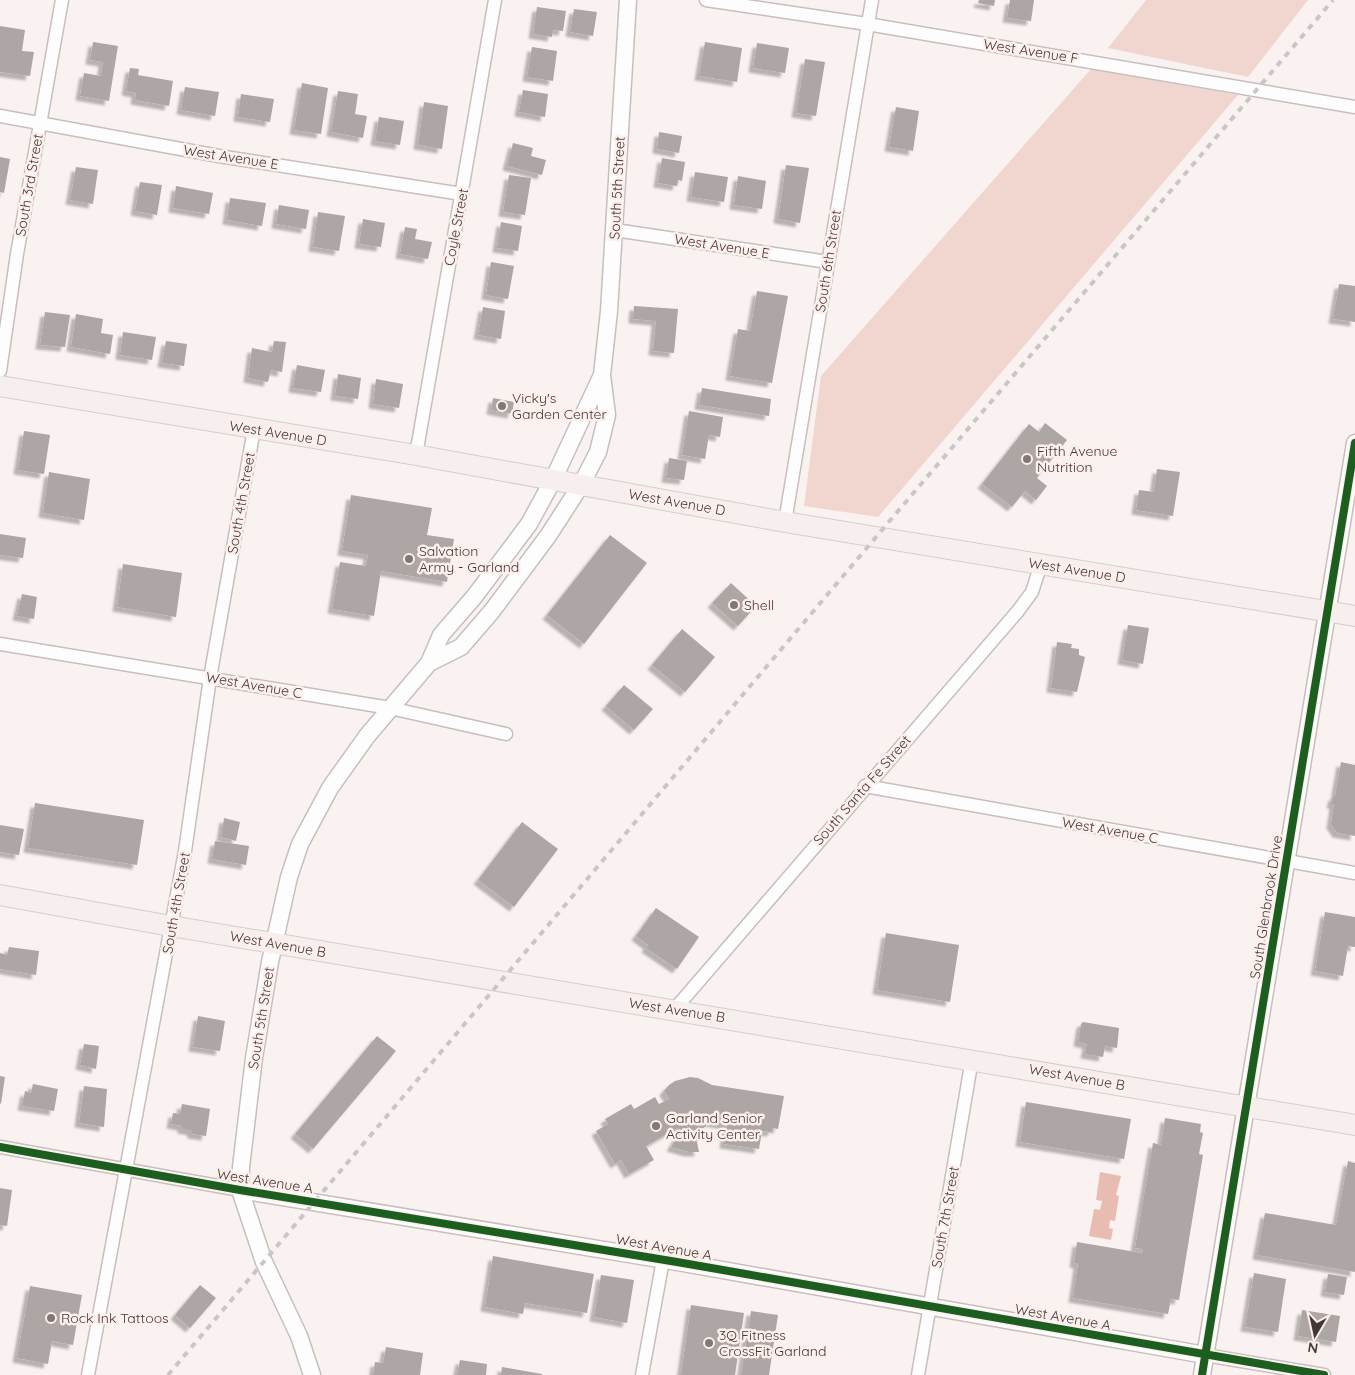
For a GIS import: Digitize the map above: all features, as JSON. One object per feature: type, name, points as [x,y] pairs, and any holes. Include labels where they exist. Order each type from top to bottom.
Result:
[{"type":"main road","name":"West Avenue D","points":[[0,386],[254,430],[416,455],[785,522],[1355,616]]},
{"type":"main road","name":"West Avenue B","points":[[0,895],[274,944],[1355,1125]]},
{"type":"street","name":"South 3rd Street","points":[[0,371],[17,254],[62,0]]},
{"type":"street","name":"Coyle Street","points":[[416,455],[495,0]]},
{"type":"street","name":"South 5th Street","points":[[429,663],[461,647],[473,633],[548,536],[581,485],[598,452],[607,414],[602,375],[615,230],[628,0]]},
{"type":"street","name":"West Avenue F","points":[[706,0],[867,24],[1355,107]]},
{"type":"street","name":"South 6th Street","points":[[785,522],[872,0]]},
{"type":"street","name":"West Avenue E","points":[[0,116],[219,156],[462,194]]},
{"type":"street","name":"West Avenue E","points":[[615,230],[828,262]]},
{"type":"street","name":"South 5th Street","points":[[310,1373],[299,1336],[264,1262],[240,1190],[241,1162],[254,1058],[274,944],[289,877],[300,844],[330,788],[367,736],[429,663],[441,635],[474,597],[529,524],[553,480],[602,375]]},
{"type":"street","name":"South 4th Street","points":[[88,1375],[128,1170],[186,851],[210,678],[254,430]]},
{"type":"street","name":"South Glenbrook Drive","points":[[1202,1375],[1355,443]]},
{"type":"street","name":"South Santa Fe Street","points":[[674,1010],[865,786],[1018,611],[1032,592],[1042,564]]},
{"type":"street","name":"West Avenue C","points":[[0,644],[390,708],[506,734]]},
{"type":"street","name":"West Avenue C","points":[[865,786],[1355,873]]},
{"type":"street","name":"South 7th Street","points":[[918,1375],[972,1060]]},
{"type":"street","name":"West Avenue A","points":[[0,1147],[240,1190],[662,1260],[1324,1375]]},
{"type":"street","points":[[642,1375],[662,1260]]},
{"type":"shaded area","points":[[1146,0],[1308,0],[1248,77],[1108,48]]},
{"type":"shaded area","points":[[1091,69],[1238,95],[878,517],[804,506],[821,376]]},
{"type":"shaded area","points":[[1100,1172],[1121,1176],[1116,1195],[1119,1196],[1115,1221],[1110,1220],[1109,1228],[1113,1229],[1111,1240],[1089,1236],[1094,1209],[1100,1210],[1102,1201],[1096,1200]]},
{"type":"building","points":[[979,0],[995,0],[994,6],[978,3]]},
{"type":"building","points":[[1010,0],[1034,0],[1031,21],[1007,18]]},
{"type":"building","points":[[537,7],[566,11],[563,31],[553,30],[552,37],[533,34]]},
{"type":"building","points":[[574,9],[597,12],[593,36],[570,32]]},
{"type":"building","points":[[0,26],[25,30],[22,51],[34,52],[30,76],[0,72]]},
{"type":"building","points":[[93,42],[118,46],[109,101],[80,96],[84,73],[101,76],[103,62],[90,60]]},
{"type":"building","points":[[705,42],[742,48],[737,82],[699,76]]},
{"type":"building","points":[[757,43],[789,48],[785,73],[753,68]]},
{"type":"building","points":[[532,47],[557,51],[553,81],[527,77]]},
{"type":"building","points":[[805,59],[825,62],[816,116],[796,113]]},
{"type":"building","points":[[130,68],[139,69],[138,75],[173,81],[169,106],[135,100],[136,93],[126,91]]},
{"type":"building","points":[[302,83],[328,88],[321,134],[294,130]]},
{"type":"building","points":[[185,87],[219,92],[215,116],[181,110]]},
{"type":"building","points":[[523,90],[548,94],[545,117],[519,112]]},
{"type":"building","points":[[338,91],[358,94],[355,114],[367,116],[363,138],[331,132]]},
{"type":"building","points":[[241,94],[274,99],[270,122],[238,117]]},
{"type":"building","points":[[424,102],[448,106],[442,149],[418,145]]},
{"type":"building","points":[[896,107],[919,111],[913,151],[889,147]]},
{"type":"building","points":[[379,117],[404,121],[400,145],[375,141]]},
{"type":"building","points":[[659,132],[682,136],[679,153],[657,149]]},
{"type":"building","points":[[513,143],[533,148],[531,156],[546,160],[542,175],[507,166]]},
{"type":"building","points":[[0,157],[10,159],[4,193],[0,192]]},
{"type":"building","points":[[662,158],[685,162],[682,181],[678,180],[677,186],[658,183]]},
{"type":"building","points":[[786,165],[809,168],[800,223],[778,219]]},
{"type":"building","points":[[76,167],[98,170],[93,204],[70,200]]},
{"type":"building","points":[[695,172],[728,177],[724,202],[691,197]]},
{"type":"building","points":[[509,175],[531,178],[525,215],[503,212]]},
{"type":"building","points":[[738,176],[766,181],[762,209],[734,205]]},
{"type":"building","points":[[140,182],[162,185],[157,215],[135,211]]},
{"type":"building","points":[[176,186],[213,193],[209,214],[173,208]]},
{"type":"building","points":[[230,198],[266,203],[262,226],[227,220]]},
{"type":"building","points":[[279,205],[309,210],[306,229],[276,224]]},
{"type":"building","points":[[318,212],[345,216],[339,251],[313,247]]},
{"type":"building","points":[[363,219],[385,223],[381,247],[359,244]]},
{"type":"building","points":[[501,222],[522,226],[518,251],[497,248]]},
{"type":"building","points":[[405,227],[417,229],[415,239],[432,242],[428,259],[400,254]]},
{"type":"building","points":[[491,262],[514,266],[508,299],[486,295]]},
{"type":"building","points":[[1339,284],[1355,286],[1355,322],[1333,319]]},
{"type":"building","points":[[757,291],[788,296],[772,383],[730,376],[738,329],[750,331]]},
{"type":"building","points":[[634,306],[678,309],[674,353],[653,351],[656,321],[633,319]]},
{"type":"building","points":[[483,307],[505,311],[501,339],[478,335]]},
{"type":"building","points":[[45,312],[70,315],[65,347],[40,345]]},
{"type":"building","points":[[76,314],[103,319],[101,333],[113,335],[110,354],[71,347]]},
{"type":"building","points":[[123,332],[156,337],[152,360],[120,355]]},
{"type":"building","points":[[166,341],[187,344],[184,366],[162,363]]},
{"type":"building","points":[[274,341],[286,342],[282,372],[271,370],[268,382],[248,378],[252,348],[272,352]]},
{"type":"building","points":[[297,365],[325,370],[321,392],[293,388]]},
{"type":"building","points":[[338,374],[361,378],[358,399],[335,396]]},
{"type":"building","points":[[376,379],[403,384],[399,408],[373,404]]},
{"type":"building","points":[[702,388],[771,399],[769,416],[699,405]]},
{"type":"building","name":"Vicky's Garden Center","points":[[493,398],[514,402],[512,414],[491,410]]},
{"type":"building","points":[[689,411],[723,417],[720,437],[709,435],[705,459],[682,455]]},
{"type":"building","name":"Fifth Avenue Nutrition","points":[[1045,423],[1067,440],[1037,478],[1047,486],[1036,500],[1025,491],[1012,507],[982,484],[1029,424],[1039,432]]},
{"type":"building","points":[[24,431],[50,435],[44,474],[18,470]]},
{"type":"building","points":[[669,458],[687,461],[684,480],[666,478]]},
{"type":"building","points":[[1157,469],[1180,472],[1173,516],[1136,510],[1139,490],[1154,492]]},
{"type":"building","points":[[49,472],[90,479],[84,520],[43,513]]},
{"type":"building","name":"Salvation Army - Garland","points":[[351,495],[432,508],[427,535],[454,539],[447,582],[381,571],[374,616],[332,609],[340,562],[366,566],[368,555],[342,551]]},
{"type":"building","points":[[0,534],[26,538],[23,558],[0,555]]},
{"type":"building","points":[[610,535],[647,563],[584,644],[547,615]]},
{"type":"building","points":[[123,564],[182,573],[176,617],[117,607]]},
{"type":"building","name":"Shell","points":[[731,583],[756,606],[738,626],[712,603]]},
{"type":"building","points":[[22,594],[37,597],[34,619],[17,616]]},
{"type":"building","points":[[1128,625],[1149,628],[1143,664],[1122,660]]},
{"type":"building","points":[[682,629],[715,657],[685,692],[652,665]]},
{"type":"building","points":[[1057,642],[1072,644],[1071,648],[1079,649],[1079,655],[1085,657],[1077,692],[1051,688]]},
{"type":"building","points":[[624,685],[653,709],[634,730],[606,706]]},
{"type":"building","points":[[1341,762],[1355,765],[1355,836],[1337,833],[1331,824],[1334,804],[1331,804],[1333,796],[1335,796]]},
{"type":"building","points":[[35,803],[144,820],[137,865],[28,848]]},
{"type":"building","points":[[224,818],[240,822],[236,841],[221,837]]},
{"type":"building","points":[[522,822],[558,849],[514,907],[478,880]]},
{"type":"building","points":[[0,825],[24,829],[19,855],[0,852]]},
{"type":"building","points":[[215,841],[249,846],[246,865],[212,859]]},
{"type":"building","points":[[656,908],[699,937],[677,969],[646,948],[648,945],[636,936]]},
{"type":"building","points":[[1325,912],[1355,917],[1355,947],[1348,946],[1343,976],[1315,971]]},
{"type":"building","points":[[886,933],[959,945],[950,1002],[877,990]]},
{"type":"building","points":[[9,947],[39,951],[36,975],[0,969],[0,953],[7,955]]},
{"type":"building","points":[[198,1016],[225,1021],[220,1051],[193,1047]]},
{"type":"building","points":[[1083,1022],[1119,1028],[1117,1048],[1105,1046],[1103,1057],[1085,1054],[1087,1044],[1078,1042]]},
{"type":"building","points":[[377,1036],[396,1051],[313,1149],[295,1134]]},
{"type":"building","points":[[84,1044],[99,1046],[96,1069],[80,1065]]},
{"type":"building","points":[[0,1076],[5,1077],[1,1104],[0,1103]]},
{"type":"building","name":"Garland Senior Activity Center","points":[[690,1077],[698,1078],[712,1085],[784,1096],[778,1129],[773,1128],[772,1132],[762,1131],[759,1149],[724,1144],[727,1125],[709,1122],[702,1130],[695,1133],[699,1152],[689,1152],[671,1147],[681,1130],[677,1128],[646,1146],[654,1160],[629,1174],[621,1160],[615,1164],[596,1131],[608,1124],[605,1119],[631,1104],[634,1109],[655,1097],[659,1104],[669,1099],[664,1091],[669,1085],[675,1081]]},
{"type":"building","points":[[33,1084],[58,1089],[54,1111],[22,1106],[25,1091],[31,1093]]},
{"type":"building","points":[[84,1086],[107,1089],[104,1127],[79,1123]]},
{"type":"building","points":[[1026,1102],[1131,1119],[1124,1159],[1020,1142]]},
{"type":"building","points":[[182,1104],[210,1109],[206,1136],[192,1134],[192,1131],[182,1129],[182,1126],[171,1124],[173,1113],[180,1114]]},
{"type":"building","points":[[1165,1118],[1201,1124],[1200,1132],[1203,1133],[1199,1154],[1203,1155],[1179,1300],[1171,1299],[1168,1314],[1073,1298],[1078,1264],[1074,1263],[1077,1242],[1142,1253],[1143,1249],[1135,1248],[1153,1143],[1161,1145]]},
{"type":"building","points":[[1348,1161],[1355,1163],[1355,1272],[1257,1255],[1265,1213],[1336,1225]]},
{"type":"building","points":[[0,1188],[12,1190],[7,1226],[0,1225]]},
{"type":"building","points":[[493,1256],[594,1274],[587,1313],[525,1303],[523,1314],[485,1307]]},
{"type":"building","points":[[1254,1273],[1286,1279],[1278,1332],[1245,1327]]},
{"type":"building","points":[[1328,1274],[1347,1277],[1344,1295],[1325,1292]]},
{"type":"building","points":[[601,1275],[634,1280],[627,1323],[594,1317]]},
{"type":"building","points":[[200,1285],[216,1298],[190,1328],[175,1315]]},
{"type":"building","name":"Rock Ink Tattoos","points":[[30,1286],[82,1295],[73,1345],[52,1341],[48,1364],[17,1358]]},
{"type":"building","points":[[691,1305],[744,1313],[735,1375],[681,1375]]},
{"type":"building","points":[[1302,1310],[1340,1316],[1336,1342],[1298,1336]]},
{"type":"building","points":[[751,1311],[778,1315],[769,1375],[741,1375]]},
{"type":"building","points":[[386,1347],[423,1353],[420,1375],[373,1375],[375,1362],[383,1363]]},
{"type":"building","points":[[460,1360],[487,1364],[486,1375],[457,1375]]},
{"type":"building","points":[[502,1367],[542,1374],[542,1375],[501,1375]]},
{"type":"railway","points":[[168,1375],[1333,0]]},
{"type":"cycle path","points":[[1202,1375],[1355,443]]},
{"type":"cycle path","points":[[0,1147],[240,1190],[677,1262],[1324,1375]]},
{"type":"place","name":"Vicky's Garden Center","points":[[502,406]]},
{"type":"place","name":"Fifth Avenue Nutrition","points":[[1027,459]]},
{"type":"place","name":"Salvation Army - Garland","points":[[409,559]]},
{"type":"place","name":"Shell","points":[[734,605]]},
{"type":"place","name":"Garland Senior Activity Center","points":[[656,1126]]},
{"type":"place","name":"Rock Ink Tattoos","points":[[51,1318]]},
{"type":"place","name":"3Q Fitness CrossFit Garland","points":[[709,1343]]}]
